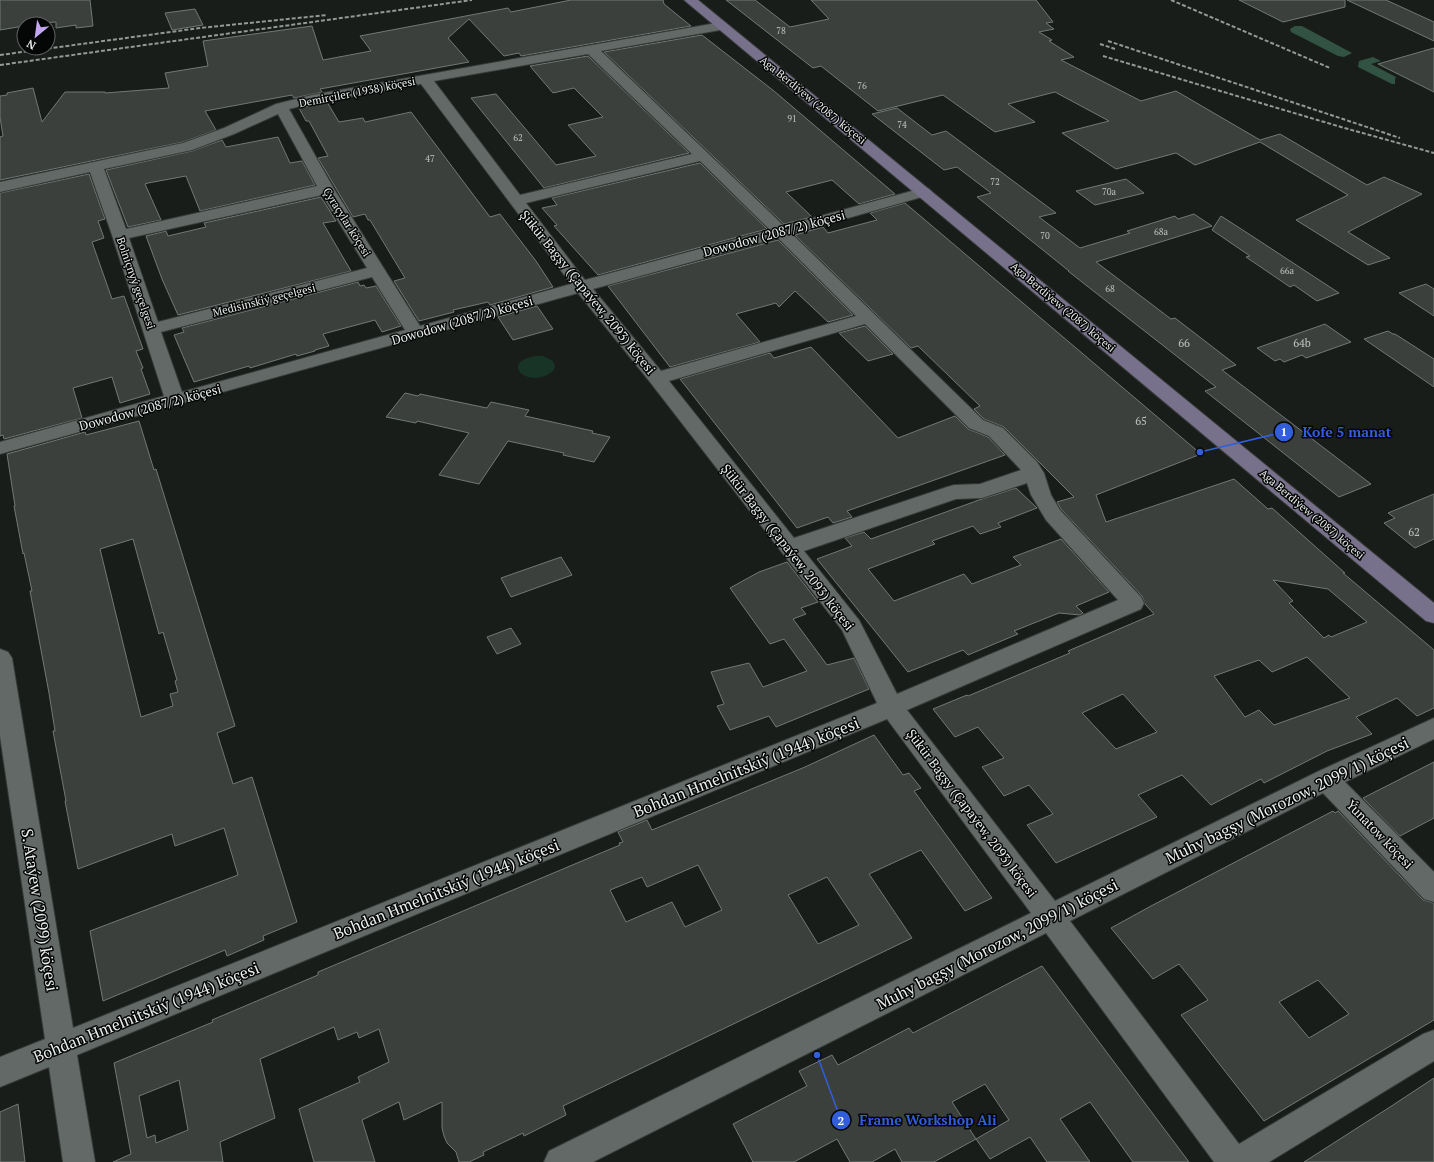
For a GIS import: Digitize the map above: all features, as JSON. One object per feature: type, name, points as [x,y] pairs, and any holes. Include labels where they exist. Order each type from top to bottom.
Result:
[{"type":"street","name":"Aga Berdiýew (2087) köçesi","points":[[690,0],[1434,615]]},
{"type":"street","name":"Demirçiler (1938) köçesi","points":[[0,187],[187,147],[207,140],[281,107],[312,99],[722,26]]},
{"type":"street","points":[[592,50],[703,156],[976,424],[996,432],[1034,473],[982,491],[954,492],[789,548]]},
{"type":"street","name":"Şükür Bagşy (Çapaýew, 2093) köçesi","points":[[425,79],[581,286],[657,378],[851,626],[891,707],[1051,917],[1233,1162]]},
{"type":"street","name":"Çyraçylar köçesi","points":[[281,107],[326,189],[416,334]]},
{"type":"street","points":[[516,201],[703,156]]},
{"type":"street","name":"Bolniçnyý geçelgesi","points":[[95,166],[152,328],[175,400]]},
{"type":"street","points":[[120,235],[326,189]]},
{"type":"street","name":"Dowodow (2087/2) köçesi","points":[[0,448],[416,334],[581,286],[924,192]]},
{"type":"street","name":"Medisinskiý geçelgesi","points":[[152,328],[377,271]]},
{"type":"street","points":[[657,378],[868,318]]},
{"type":"street","name":"Bohdan Hmelnitskiý (1944) köçesi","points":[[0,1072],[891,707],[1133,603],[1053,516],[1041,495],[1034,473]]},
{"type":"street","name":"S. Ataýew (2099) köçesi","points":[[0,658],[79,1162]]},
{"type":"street","name":"Muhy bagşy (Morozow, 2099/1) köçesi","points":[[560,1162],[1326,778],[1434,728]]},
{"type":"street","name":"Ýunatow köçesi","points":[[1326,778],[1434,890]]},
{"type":"street","points":[[1239,1162],[1434,1044]]},
{"type":"green space","points":[[1295,26],[1302,26],[1352,53],[1344,57],[1338,56],[1291,32],[1290,29]]},
{"type":"green space","points":[[1373,57],[1381,61],[1371,64],[1396,77],[1395,84],[1392,84],[1358,67],[1359,61]]},
{"type":"green space","points":[[543,356],[553,361],[555,366],[554,370],[545,376],[536,378],[527,377],[521,374],[518,369],[519,364],[525,359]]},
{"type":"building","points":[[0,0],[90,0],[93,26],[76,28],[76,25],[56,28],[56,16],[16,16],[16,27],[0,30]]},
{"type":"building","points":[[571,0],[663,0],[664,4],[691,26],[521,56],[519,53],[504,56],[469,19],[448,38],[469,62],[320,89],[322,92],[294,98],[292,95],[205,111],[216,130],[183,142],[0,180],[0,137],[3,136],[0,117],[0,96],[7,95],[7,93],[33,88],[42,122],[65,92],[105,93],[169,88],[165,73],[208,66],[203,41],[312,26],[323,60],[371,51],[360,36],[508,8],[511,12]]},
{"type":"building","points":[[726,0],[755,0],[790,27],[829,19],[811,0],[1036,0],[1053,22],[1046,23],[1054,29],[1039,32],[1052,40],[1049,41],[1074,57],[1061,60],[1141,101],[1176,91],[1260,140],[1280,134],[1367,185],[1384,177],[1422,194],[1348,232],[1390,258],[1368,265],[1296,220],[1348,195],[1260,142],[1195,165],[1176,153],[1116,169],[1062,133],[1109,121],[1055,92],[1008,104],[1035,122],[995,132],[943,95],[878,111],[821,66],[813,68]]},
{"type":"building","points":[[1239,0],[1345,0],[1345,7],[1283,22]]},
{"type":"building","points":[[1347,0],[1386,0],[1434,22],[1434,41]]},
{"type":"building","points":[[195,9],[203,25],[172,30],[165,13]]},
{"type":"building","points":[[702,35],[774,91],[895,194],[859,204],[832,180],[786,192],[812,217],[784,224],[604,52]]},
{"type":"building","points":[[1434,48],[1434,92],[1378,64]]},
{"type":"building","points":[[588,56],[689,153],[544,188],[471,98],[496,94],[556,165],[596,156],[568,125],[603,117],[574,88],[553,93],[530,66]]},
{"type":"building","points":[[327,102],[339,122],[363,118],[365,122],[411,112],[490,217],[500,214],[536,261],[553,287],[490,305],[488,302],[453,310],[454,312],[419,321],[394,281],[405,278],[370,220],[368,220],[365,214],[353,217],[318,158],[328,156],[309,121],[306,121],[299,108]]},
{"type":"building","points":[[897,108],[932,135],[946,131],[1056,213],[1039,217],[1080,248],[1130,233],[1127,231],[1175,216],[1178,219],[1194,214],[1212,226],[1096,262],[1171,319],[1175,318],[1236,365],[1222,370],[1371,484],[1339,497],[1205,391],[1216,387],[1068,271],[977,197],[991,193],[957,167],[944,170],[872,114]]},
{"type":"building","points":[[278,137],[290,163],[302,161],[315,185],[200,211],[186,176],[148,183],[145,184],[161,220],[128,227],[106,170],[192,151],[222,140],[226,147]]},
{"type":"building","points":[[700,163],[767,229],[598,275],[554,226],[557,225],[542,208],[557,205],[552,198]]},
{"type":"building","points":[[89,174],[105,219],[98,221],[104,238],[92,242],[112,299],[124,296],[143,349],[136,351],[143,368],[141,369],[150,394],[120,403],[112,377],[73,388],[82,418],[4,439],[3,435],[0,436],[0,193]]},
{"type":"building","points":[[1126,179],[1144,193],[1095,205],[1076,191]]},
{"type":"building","points":[[321,197],[336,221],[323,223],[351,271],[178,315],[162,279],[146,236],[166,231],[168,236],[206,227],[204,223]]},
{"type":"building","points":[[905,203],[1201,454],[1096,495],[1106,522],[1234,479],[1268,509],[1272,508],[1345,573],[1343,573],[1434,650],[1434,708],[1417,716],[1397,698],[1356,717],[1372,734],[1327,751],[1264,783],[1261,779],[1211,805],[1182,775],[1138,795],[1157,817],[1056,863],[1027,825],[1053,814],[1029,785],[1004,796],[982,767],[1004,758],[978,727],[955,737],[933,709],[967,695],[968,696],[1070,653],[1068,651],[1154,614],[1145,604],[1142,596],[1061,509],[1057,502],[1074,497],[1004,427],[984,419],[974,409],[980,406],[918,346],[911,348],[795,235],[823,227],[828,233],[877,220],[870,213]],"holes":[[[1273,580],[1328,589],[1367,622],[1331,637],[1329,635],[1324,638],[1289,603],[1293,601]],[[1307,657],[1350,698],[1274,725],[1259,710],[1245,717],[1214,676],[1259,660],[1272,672]],[[1123,694],[1157,732],[1116,749],[1082,713]]]},
{"type":"building","points":[[1221,216],[1339,293],[1317,301],[1294,285],[1290,287],[1246,257],[1250,256],[1212,230]]},
{"type":"building","points":[[778,240],[853,315],[828,322],[795,291],[779,307],[776,303],[736,314],[760,342],[670,367],[608,286]]},
{"type":"building","points":[[358,282],[360,286],[364,285],[366,288],[376,286],[401,326],[382,332],[375,320],[323,334],[329,346],[297,356],[296,354],[250,368],[249,366],[194,382],[174,335],[184,332],[182,328]]},
{"type":"building","points":[[1426,284],[1434,289],[1434,316],[1399,293]]},
{"type":"building","points":[[537,306],[553,329],[513,340],[498,317]]},
{"type":"building","points":[[1325,324],[1351,342],[1306,358],[1302,355],[1284,362],[1280,359],[1275,361],[1257,348]]},
{"type":"building","points":[[865,326],[893,354],[868,361],[839,333]]},
{"type":"building","points":[[1388,331],[1434,359],[1434,387],[1364,339]]},
{"type":"building","points":[[811,347],[898,438],[955,416],[968,429],[988,437],[1005,455],[847,511],[852,517],[833,523],[828,517],[797,528],[680,379],[770,353],[774,358]]},
{"type":"building","points":[[405,393],[418,396],[420,394],[487,408],[491,402],[529,410],[525,416],[593,431],[592,433],[610,437],[594,462],[563,455],[564,453],[508,441],[479,484],[439,475],[469,433],[417,421],[416,423],[386,417]]},
{"type":"building","points":[[139,421],[154,470],[156,469],[235,726],[217,733],[233,784],[252,777],[297,922],[263,936],[264,940],[227,956],[225,950],[103,1001],[90,931],[238,875],[224,828],[175,846],[172,834],[78,869],[53,731],[55,731],[49,693],[30,591],[32,591],[14,506],[7,454],[85,432],[86,435]],"holes":[[[133,539],[159,634],[163,632],[177,680],[175,681],[178,692],[170,694],[173,706],[141,717],[100,549]]]},
{"type":"building","points":[[1016,488],[1037,508],[998,523],[1001,527],[980,534],[973,526],[932,541],[935,544],[868,569],[894,601],[964,574],[972,584],[1021,565],[1013,557],[1061,539],[1109,592],[1076,606],[1083,613],[1080,615],[1059,613],[1014,631],[1018,634],[968,655],[963,650],[908,672],[817,559],[852,546],[845,538],[864,532],[871,539]]},
{"type":"building","points":[[1434,494],[1434,539],[1415,548],[1384,523],[1395,518],[1388,513]]},
{"type":"building","points":[[561,557],[572,575],[511,597],[501,578]]},
{"type":"building","points":[[787,562],[818,602],[801,608],[806,614],[793,619],[827,665],[854,658],[869,689],[776,727],[769,716],[730,730],[717,706],[724,704],[711,672],[749,663],[763,687],[807,671],[784,639],[770,644],[730,588],[759,572]]},
{"type":"building","points":[[511,628],[521,644],[497,654],[487,637]]},
{"type":"building","points":[[874,735],[903,775],[909,773],[921,788],[914,791],[992,898],[965,911],[921,850],[869,874],[912,938],[563,1106],[566,1115],[524,1136],[523,1133],[483,1152],[484,1155],[469,1162],[459,1162],[456,1152],[447,1143],[442,1128],[442,1102],[404,1120],[399,1102],[362,1120],[375,1162],[314,1162],[299,1109],[360,1082],[358,1077],[389,1062],[379,1029],[359,1038],[357,1032],[338,1040],[334,1027],[260,1059],[275,1118],[220,1142],[223,1162],[113,1162],[131,1154],[114,1063],[213,1022],[212,1020],[318,975],[318,972],[620,845],[619,843],[623,842],[618,832],[647,820],[652,830],[805,767]],"holes":[[[698,865],[722,910],[685,927],[672,902],[626,922],[610,890],[642,877],[647,887]],[[827,877],[859,925],[818,944],[788,895]],[[179,1080],[188,1130],[156,1143],[155,1135],[147,1138],[139,1096]]]},
{"type":"building","points":[[1434,762],[1434,818],[1400,836],[1363,798]]},
{"type":"building","points":[[1333,811],[1335,813],[1338,811],[1423,900],[1434,903],[1434,1020],[1264,1121],[1181,1015],[1208,1000],[1179,964],[1153,979],[1111,928]],"holes":[[[1318,980],[1349,1014],[1309,1038],[1279,1002]]]},
{"type":"building","points":[[1042,966],[1189,1162],[1133,1162],[1090,1102],[1060,1119],[1090,1162],[1047,1162],[1030,1137],[990,1159],[976,1139],[934,1162],[902,1162],[895,1149],[872,1162],[850,1162],[837,1139],[794,1162],[753,1162],[733,1124],[807,1086],[799,1071],[832,1055],[838,1065],[909,1028],[913,1033]],"holes":[[[985,1084],[1009,1120],[976,1139],[952,1102]]]},
{"type":"building","points":[[1434,1078],[1434,1162],[1304,1162],[1390,1107]]},
{"type":"building","points":[[18,1104],[25,1162],[0,1162],[0,1112]]},
{"type":"railway","points":[[0,65],[472,0]]},
{"type":"railway","points":[[1171,0],[1330,68]]},
{"type":"railway","points":[[0,55],[200,28],[327,15]]},
{"type":"railway","points":[[1108,41],[1400,138]]},
{"type":"railway","points":[[1100,44],[1115,49]]},
{"type":"railway","points":[[1103,56],[1341,127],[1434,153]]},
{"type":"place","name":"Kofe 5 manat","points":[[1200,452]]},
{"type":"place","name":"Frame Workshop Ali","points":[[817,1055]]}]
